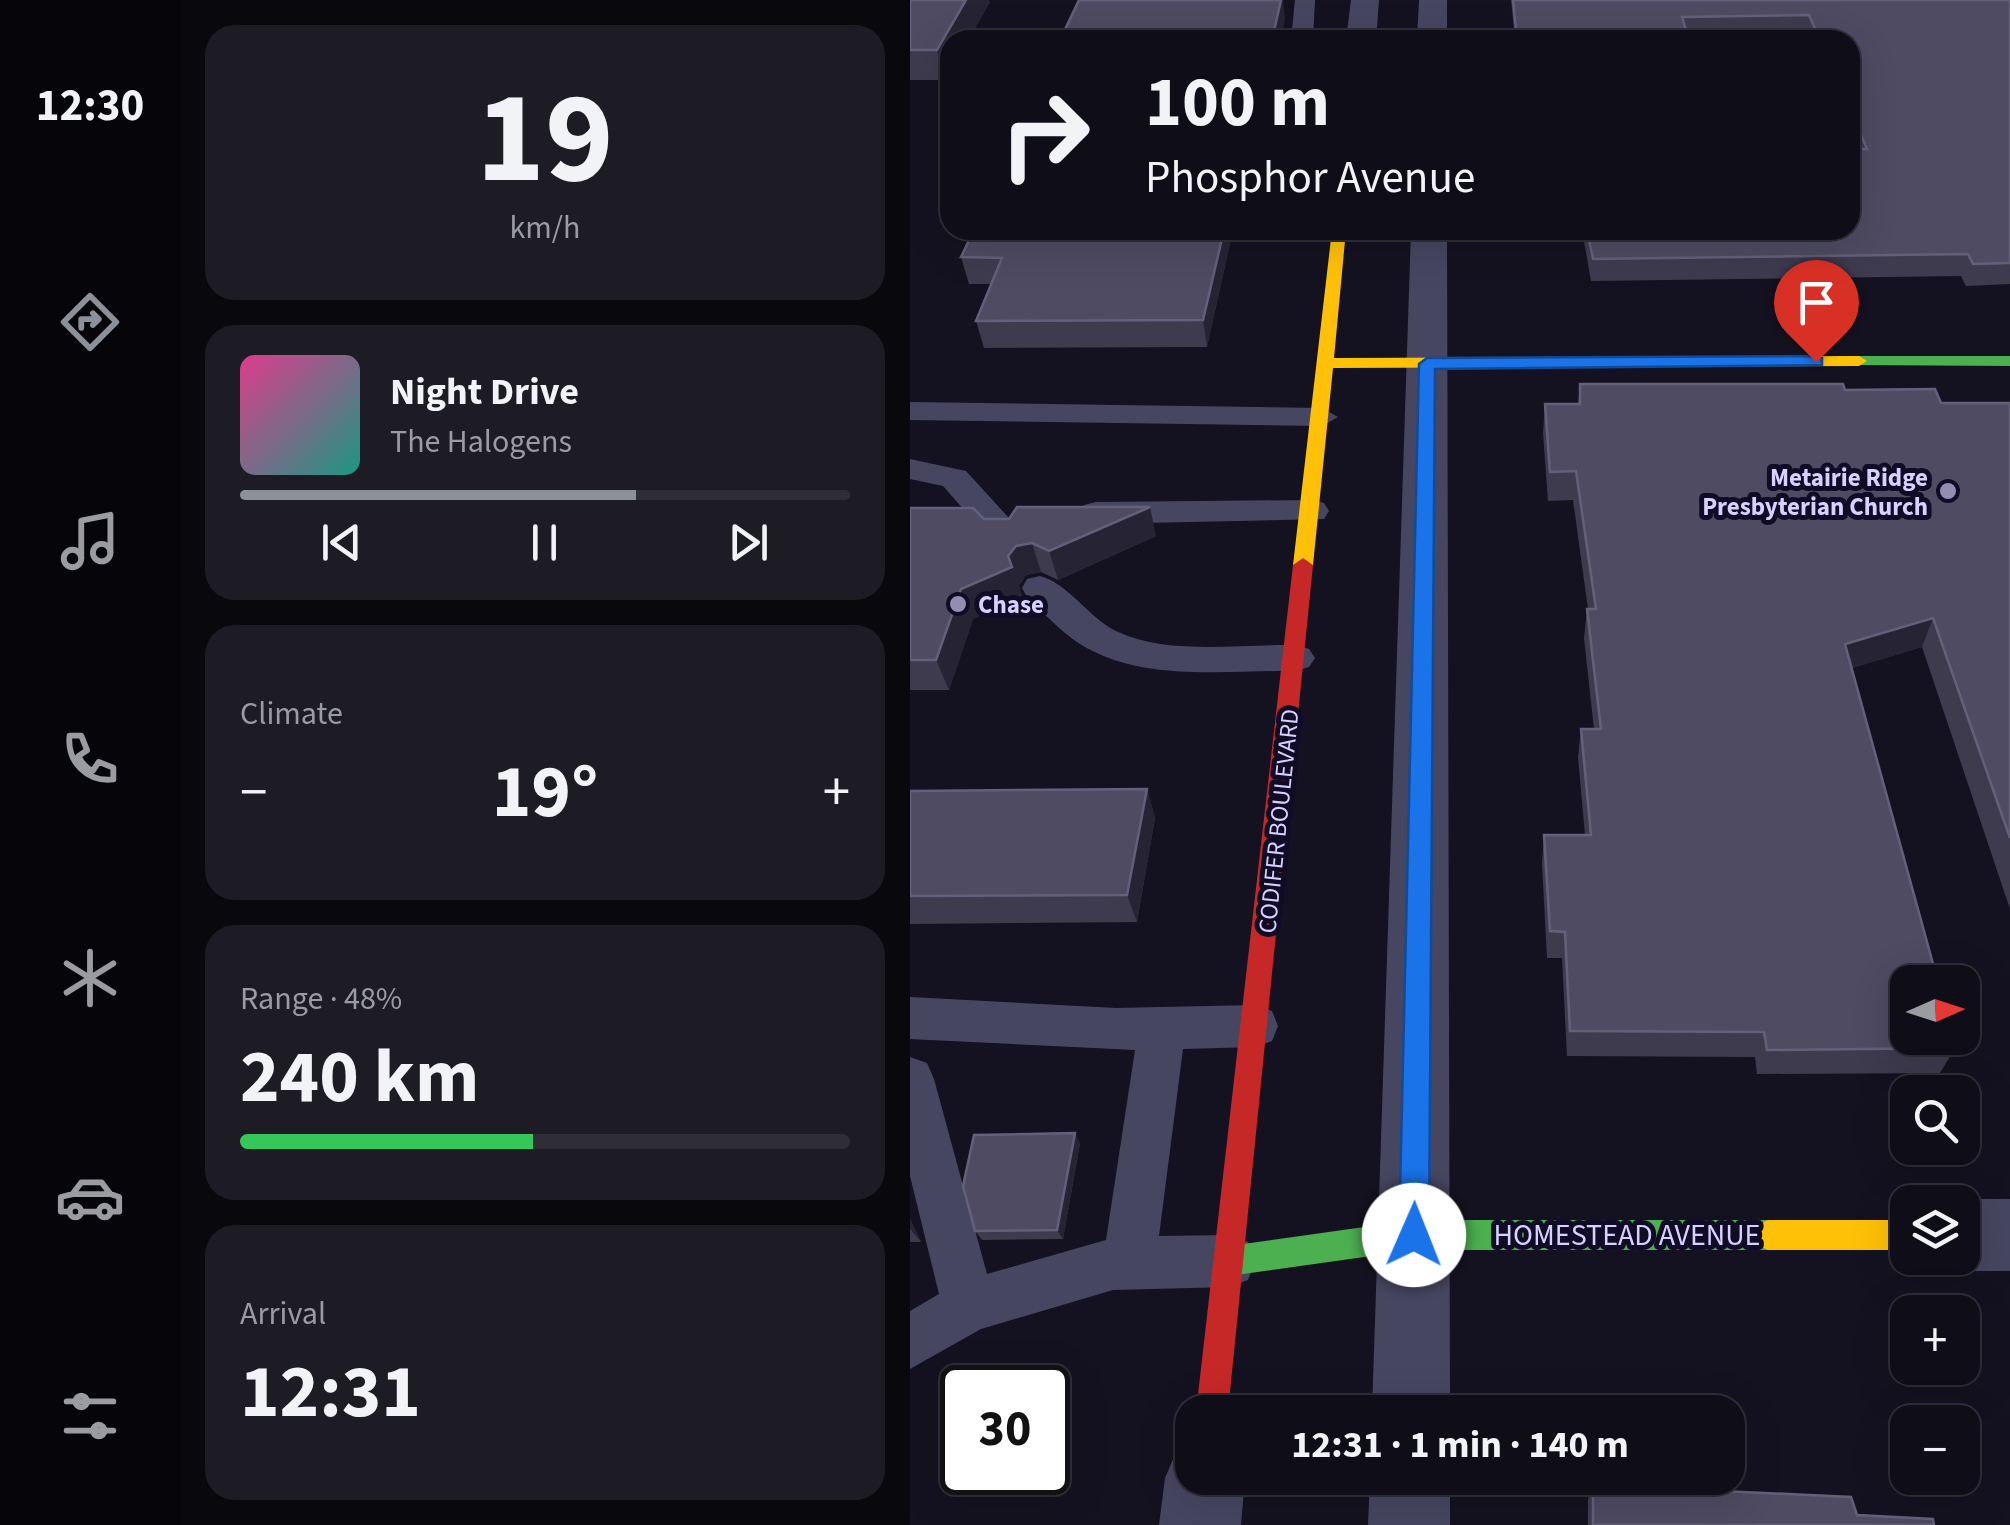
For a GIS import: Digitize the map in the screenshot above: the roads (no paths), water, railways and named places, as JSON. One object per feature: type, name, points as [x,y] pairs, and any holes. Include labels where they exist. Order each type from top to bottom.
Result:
[{"type":"street","points":[[1362,30],[1365,0]]},
{"type":"street","points":[[1432,30],[1433,0]]},
{"type":"street","name":"CODIFER BOULEVARD","points":[[1214,1395],[1339,240]]},
{"type":"street","points":[[1411,1395],[1429,240]]},
{"type":"street","points":[[1328,362],[2010,360]]},
{"type":"street","name":"HOMESTEAD AVENUE","points":[[1229,1261],[1414,1235],[1890,1235]]},
{"type":"street","points":[[1980,1235],[2010,1235]]},
{"type":"street","points":[[1200,1525],[1203,1495]]},
{"type":"street","points":[[1410,1495],[1410,1525]]},
{"type":"lane","points":[[1303,30],[1305,0]]},
{"type":"lane","points":[[910,411],[1322,417]]},
{"type":"lane","points":[[919,470],[954,478],[1007,537]]},
{"type":"lane","points":[[1062,514],[1312,511]]},
{"type":"lane","points":[[1040,588],[1082,627],[1115,646],[1155,654],[1296,658]]},
{"type":"lane","points":[[910,1018],[1162,1028],[1255,1026]]},
{"type":"lane","points":[[1128,1264],[1162,1028]]},
{"type":"lane","points":[[910,1079],[969,1306]]},
{"type":"lane","points":[[910,1342],[969,1306],[1128,1264],[1229,1261]]},
{"type":"place","name":"Metairie Ridge Presbyterian Church","points":[[1948,491]]},
{"type":"place","name":"Chase","points":[[958,604]]}]
